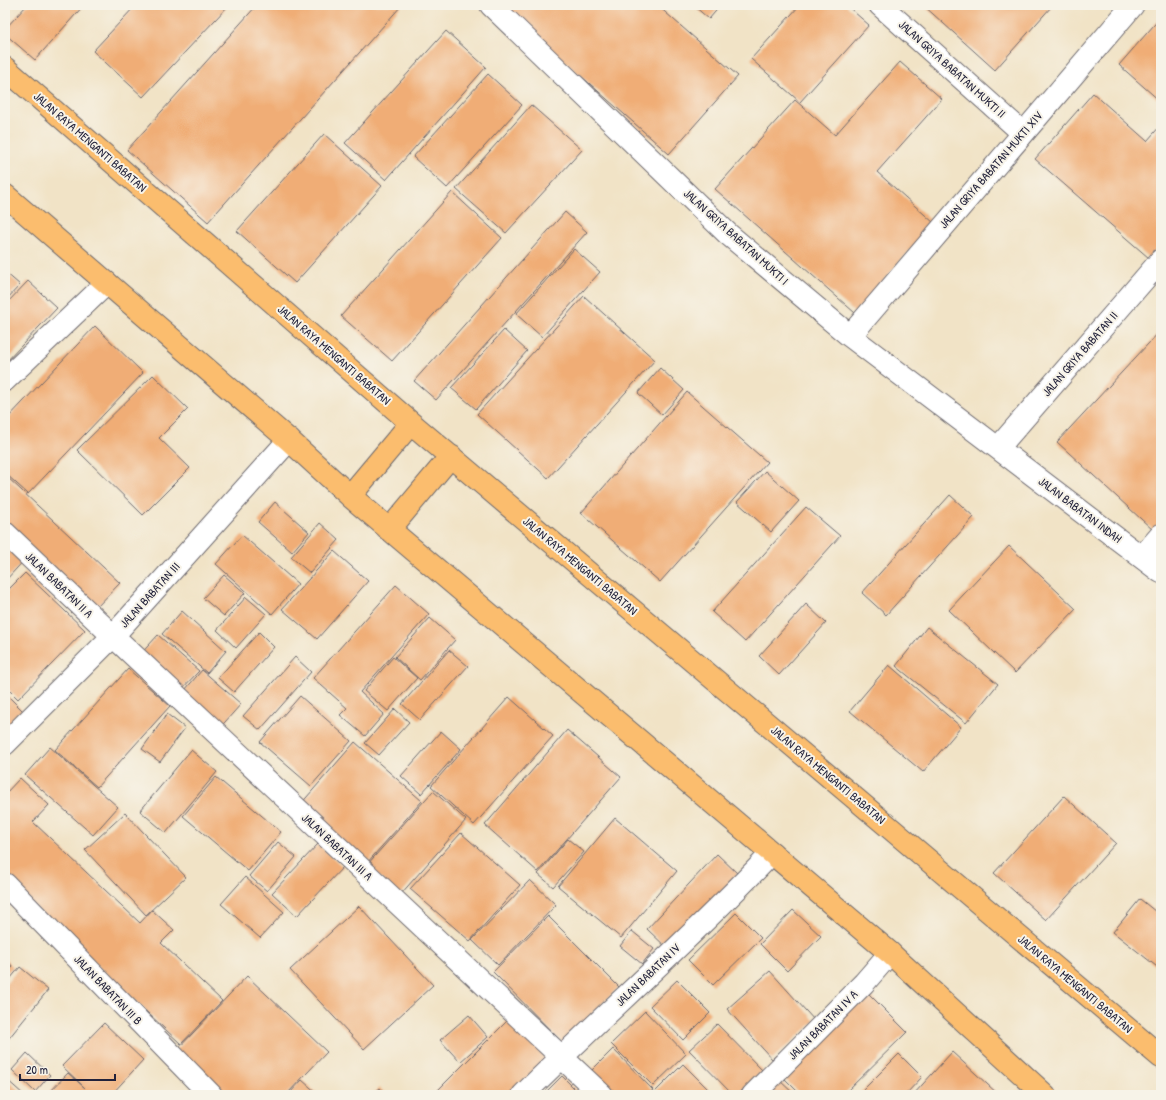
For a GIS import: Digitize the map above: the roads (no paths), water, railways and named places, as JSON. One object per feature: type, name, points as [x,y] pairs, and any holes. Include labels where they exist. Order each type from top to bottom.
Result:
[{"type":"main road","name":"JALAN RAYA MENGANTI BABATAN","points":[[5,68],[411,423],[1161,1057]]},
{"type":"main road","points":[[5,195],[289,440],[350,496],[890,953],[1045,1095]]},
{"type":"main road","points":[[350,496],[411,423]]},
{"type":"main road","points":[[390,530],[451,456]]},
{"type":"street","name":"JALAN GRIYA BABATAN MUKTI I","points":[[491,5],[728,234],[850,336],[998,448]]},
{"type":"street","name":"JALAN GRIYA BABATAN MUKTI II","points":[[880,5],[1023,134]]},
{"type":"street","name":"JALAN GRIYA BABATAN MUKTI XIV","points":[[850,336],[1133,5]]},
{"type":"street","name":"JALAN GRIYA BABATAN II","points":[[998,448],[1161,260]]},
{"type":"street","points":[[5,380],[107,283]]},
{"type":"street","name":"JALAN BABATAN III","points":[[5,744],[113,636],[289,440]]},
{"type":"street","name":"JALAN BABATAN INDAH","points":[[998,448],[1161,572]]},
{"type":"street","name":"JALAN BABATAN II A","points":[[5,532],[113,636]]},
{"type":"street","points":[[1142,557],[1161,535]]},
{"type":"street","name":"JALAN BABATAN III A","points":[[113,636],[561,1057]]},
{"type":"street","name":"JALAN BABATAN IV","points":[[523,1095],[740,887],[772,853]]},
{"type":"street","name":"JALAN BABATAN III B","points":[[5,884],[212,1095]]},
{"type":"street","name":"JALAN BABATAN IV A","points":[[753,1095],[864,983],[890,953]]},
{"type":"street","points":[[561,1057],[602,1095]]}]
